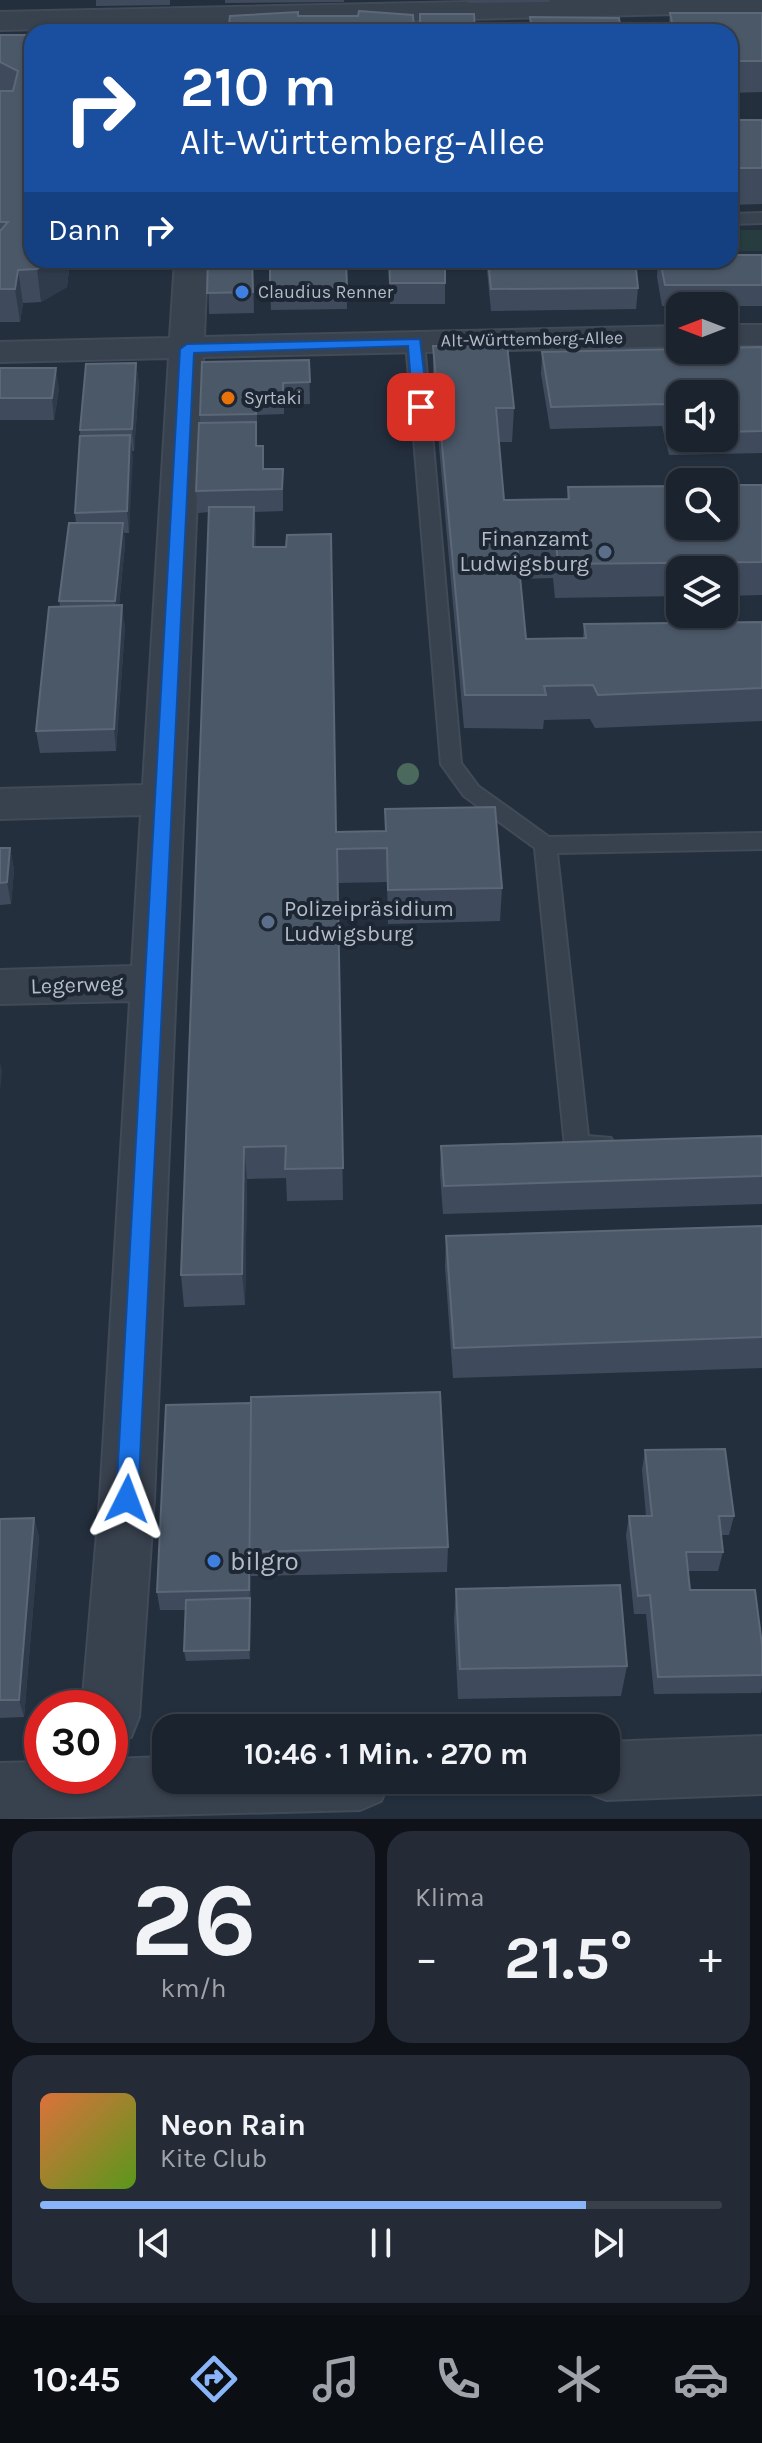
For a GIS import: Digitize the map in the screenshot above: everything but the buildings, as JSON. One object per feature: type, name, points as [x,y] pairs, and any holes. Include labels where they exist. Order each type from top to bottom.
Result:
[{"type":"street","points":[[0,21],[762,4]]},
{"type":"street","points":[[112,1690],[127,1499],[191,268]]},
{"type":"street","points":[[738,335],[762,335]]},
{"type":"street","name":"Alt-Württemberg-Allee","points":[[0,352],[666,336]]},
{"type":"street","points":[[0,804],[165,799]]},
{"type":"street","name":"Legerweg","points":[[0,987],[154,983]]},
{"type":"street","points":[[620,1770],[762,1765]]},
{"type":"street","points":[[0,1793],[104,1795],[152,1792]]},
{"type":"lane","points":[[738,219],[762,218]]},
{"type":"lane","points":[[415,342],[451,764],[471,791],[545,845],[762,841]]},
{"type":"lane","points":[[545,845],[577,1146],[623,1145]]},
{"type":"green space","points":[[738,230],[762,230],[762,251],[738,251]]},
{"type":"place","name":"Claudius Renner","points":[[242,292]]},
{"type":"place","name":"Syrtaki","points":[[228,398]]},
{"type":"place","name":"Finanzamt Ludwigsburg","points":[[605,552]]},
{"type":"place","name":"Polizeipräsidium Ludwigsburg","points":[[268,922]]},
{"type":"place","name":"bilgro","points":[[214,1561]]},
{"type":"route","points":[[127,1499],[187,349],[415,342],[421,407]]}]
